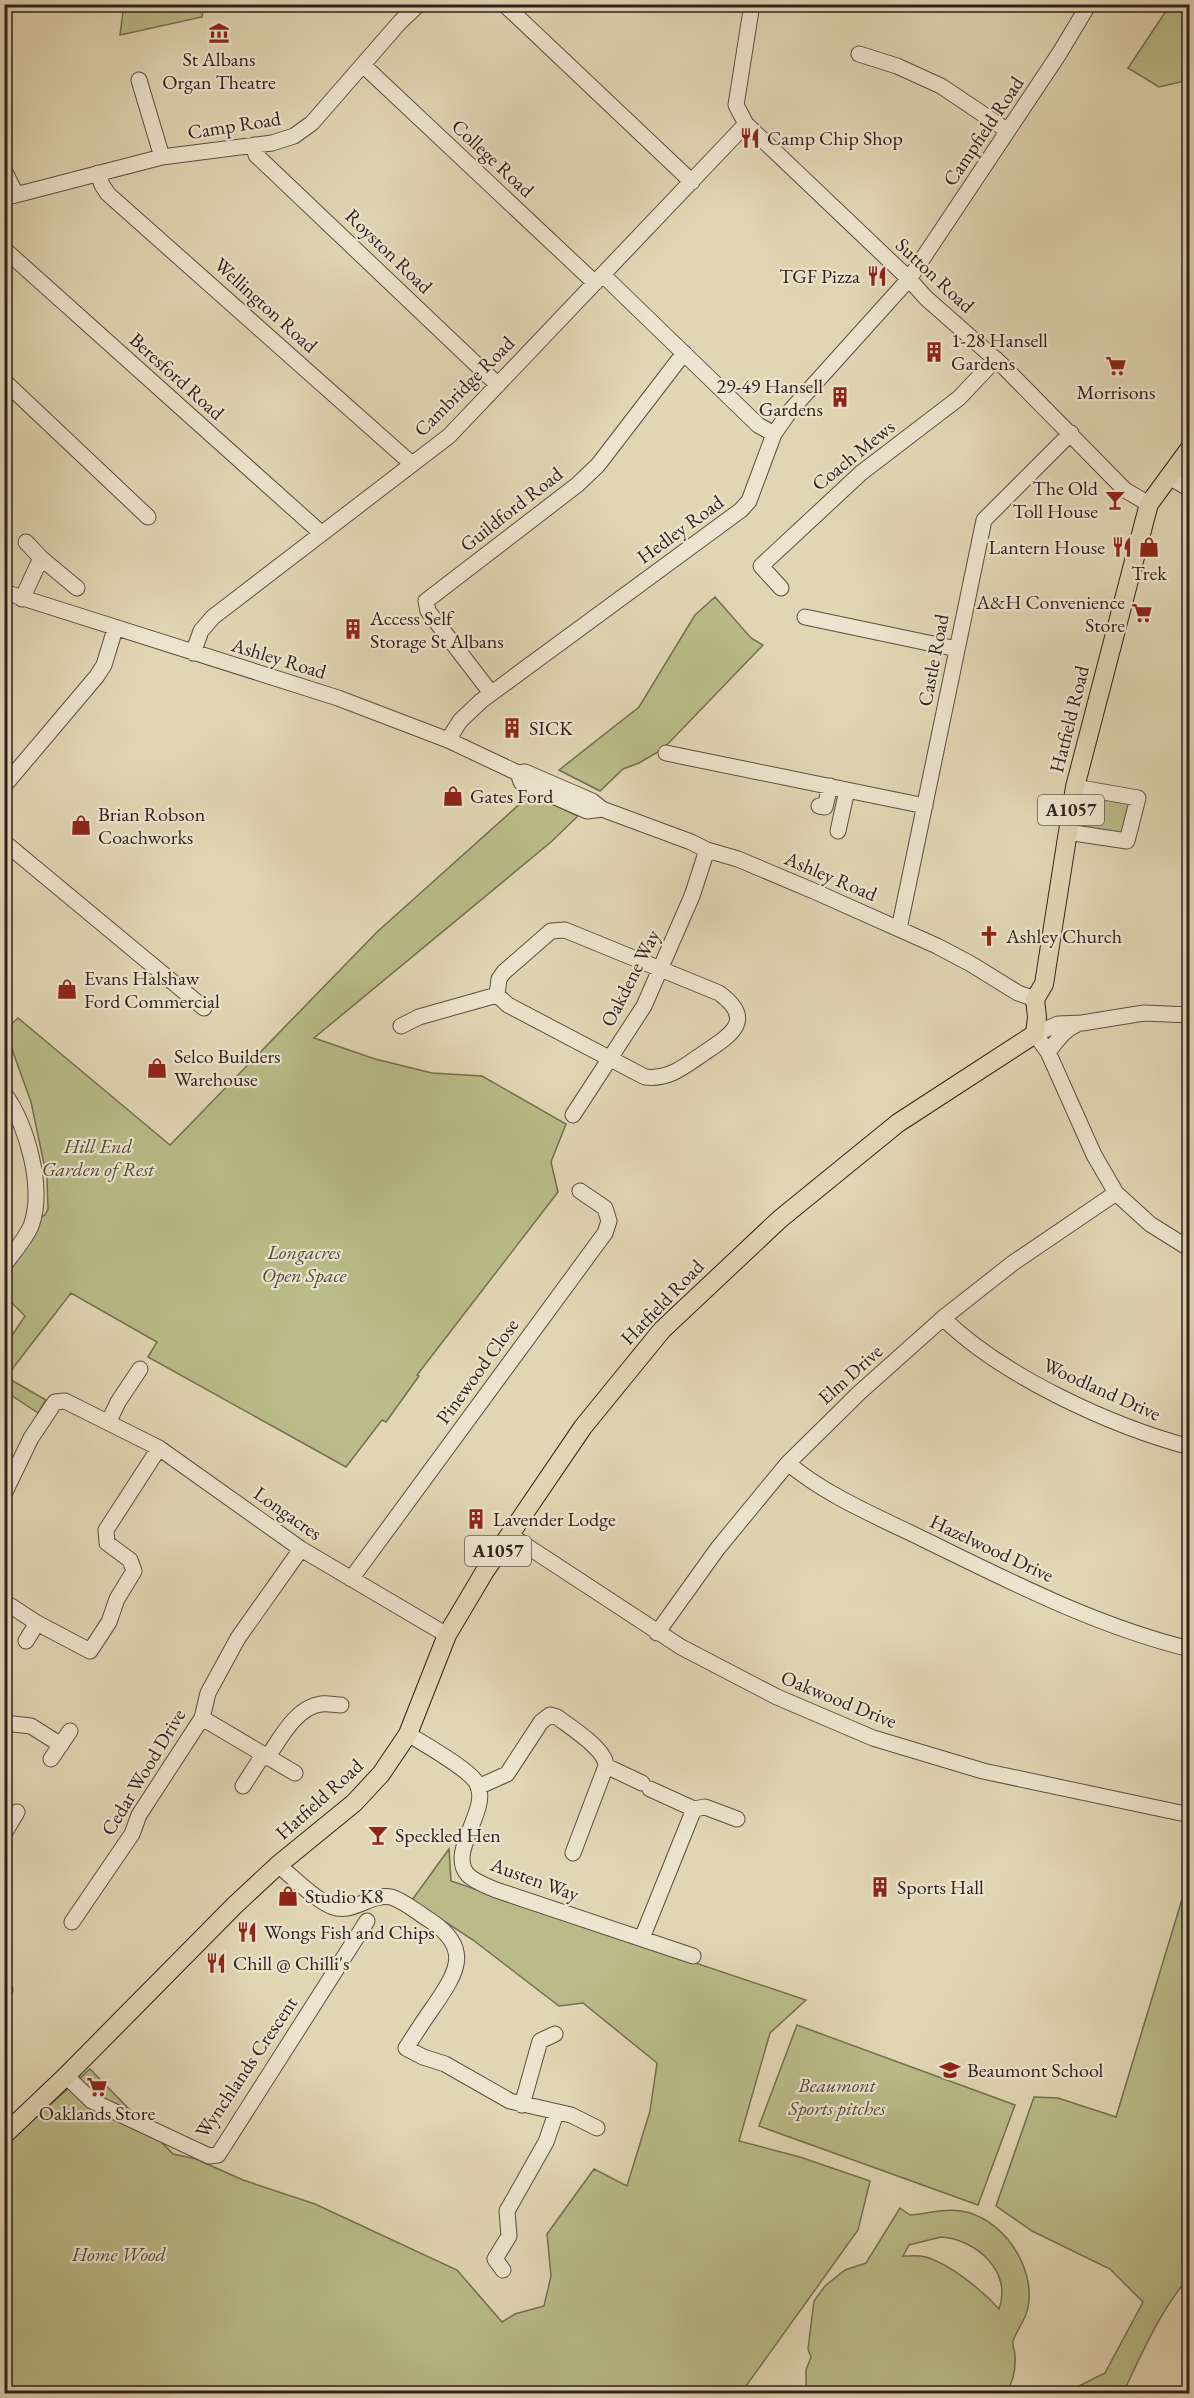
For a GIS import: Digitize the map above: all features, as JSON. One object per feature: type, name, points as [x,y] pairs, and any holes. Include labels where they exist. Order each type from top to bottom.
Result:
[{"type":"main road","name":"Hatfield Road","points":[[4,2135],[66,2076],[235,1905],[278,1865],[354,1803],[381,1774],[408,1734],[447,1635],[469,1595],[568,1447],[612,1389],[662,1330],[780,1219],[898,1123],[1035,1034],[1037,1017],[1035,999],[1044,984],[1075,788],[1096,699],[1149,504],[1190,448]]},
{"type":"street","name":"Camp Road","points":[[10,196],[162,157],[283,141],[303,131],[319,116],[400,22],[419,4]]},
{"type":"street","points":[[504,4],[692,182]]},
{"type":"street","points":[[746,124],[736,105],[752,4]]},
{"type":"street","name":"Campfield Road","points":[[909,279],[1089,5]]},
{"type":"street","points":[[859,54],[897,66],[941,87],[1008,131]]},
{"type":"street","name":"College Road","points":[[363,64],[599,279],[684,353],[758,425],[774,435]]},
{"type":"street","points":[[139,80],[162,157]]},
{"type":"street","name":"Cambridge Road","points":[[193,653],[196,641],[206,623],[449,436],[746,124]]},
{"type":"street","name":"Sutton Road","points":[[746,124],[909,279],[926,298],[996,359],[1125,490],[1149,504]]},
{"type":"street","name":"Royston Road","points":[[254,146],[256,155],[498,385]]},
{"type":"street","points":[[4,170],[10,196]]},
{"type":"street","name":"Wellington Road","points":[[98,173],[108,194],[412,465]]},
{"type":"street","name":"Beresford Road","points":[[4,249],[321,533]]},
{"type":"street","name":"Hedley Road","points":[[448,740],[468,711],[741,510],[749,501],[774,435],[798,400],[909,279]]},
{"type":"street","name":"Guildford Road","points":[[491,693],[428,611],[426,601],[577,485],[598,465],[684,353]]},
{"type":"street","name":"Coach Mews","points":[[782,588],[761,566],[861,473],[959,398],[996,359]]},
{"type":"street","points":[[4,381],[148,517]]},
{"type":"street","name":"Castle Road","points":[[899,929],[984,520],[1071,433]]},
{"type":"street","points":[[1168,477],[1190,489]]},
{"type":"street","points":[[26,542],[41,558],[77,588]]},
{"type":"street","points":[[22,599],[41,558]]},
{"type":"street","name":"Ashley Road","points":[[4,592],[338,698],[448,740],[518,773],[525,772],[556,791],[592,801],[602,809],[642,825],[707,850],[738,859],[937,945],[1018,993],[1035,999]]},
{"type":"street","points":[[805,616],[957,649]]},
{"type":"street","points":[[4,786],[97,676],[104,665],[115,629]]},
{"type":"street","points":[[666,753],[925,806]]},
{"type":"street","points":[[819,806],[825,807],[830,786]]},
{"type":"street","points":[[1067,832],[1128,841],[1138,798],[1075,788]]},
{"type":"street","points":[[838,831],[847,790]]},
{"type":"street","points":[[4,842],[204,1008]]},
{"type":"street","name":"Oakdene Way","points":[[573,1115],[644,1006],[692,896],[707,850]]},
{"type":"street","points":[[565,930],[719,993],[732,1002],[736,1010],[737,1024],[730,1036],[671,1075],[657,1079],[645,1077],[610,1060],[508,1005],[497,995],[499,980],[504,972],[551,931],[565,930]]},
{"type":"street","points":[[401,1026],[420,1017],[497,995]]},
{"type":"street","points":[[1190,1015],[1144,1013],[1082,1023],[1058,1024],[1035,1034],[1048,1052],[1094,1155],[1116,1193],[1150,1224],[1190,1249]]},
{"type":"street","points":[[1048,1052],[1071,1027],[1082,1023]]},
{"type":"street","points":[[4,1093],[15,1107],[24,1132],[34,1171],[36,1202],[28,1232],[4,1265]]},
{"type":"street","name":"Pinewood Close","points":[[351,1579],[605,1233],[609,1221],[605,1208],[580,1191]]},
{"type":"street","name":"Elm Drive","points":[[657,1633],[718,1548],[788,1463],[859,1393],[944,1318],[1013,1263],[1116,1193]]},
{"type":"street","name":"Woodland Drive","points":[[944,1318],[1004,1366],[1068,1401],[1166,1441],[1190,1447]]},
{"type":"street","points":[[109,1421],[118,1402],[140,1370]]},
{"type":"street","name":"Longacres","points":[[4,1494],[28,1444],[55,1402],[65,1401],[159,1448],[301,1549],[447,1635]]},
{"type":"street","points":[[11,1606],[96,1655],[117,1599],[134,1571],[130,1560],[107,1543],[106,1530],[159,1448]]},
{"type":"street","name":"Hazelwood Drive","points":[[788,1463],[808,1479],[888,1522],[1034,1593],[1156,1641],[1190,1649]]},
{"type":"street","name":"Oakwood Drive","points":[[510,1535],[657,1633],[777,1697],[873,1738],[983,1771],[1190,1815]]},
{"type":"street","name":"Cedar Wood Drive","points":[[72,1922],[132,1834],[139,1815],[202,1718],[208,1693],[238,1638],[301,1549]]},
{"type":"street","points":[[26,1641],[37,1623]]},
{"type":"street","points":[[243,1786],[288,1726],[310,1707],[322,1704],[341,1705]]},
{"type":"street","points":[[408,1734],[470,1776],[478,1787],[507,1774],[541,1722],[550,1715],[557,1717],[600,1752],[604,1756],[606,1766],[573,1853]]},
{"type":"street","points":[[202,1718],[295,1773]]},
{"type":"street","points":[[4,1723],[31,1726],[61,1745]]},
{"type":"street","points":[[51,1759],[70,1731]]},
{"type":"street","points":[[606,1766],[694,1809],[705,1807],[737,1820]]},
{"type":"street","name":"Austen Way","points":[[478,1787],[478,1806],[462,1857],[464,1870],[471,1877],[496,1890],[693,1956]]},
{"type":"street","points":[[642,1938],[694,1809]]},
{"type":"street","points":[[6,1828],[17,1812]]},
{"type":"street","points":[[278,1865],[332,1906],[345,1909],[379,1898],[391,1897],[427,1918],[448,1935],[456,1949],[457,1965],[450,1982],[406,2048],[423,2057],[445,2064],[510,2101],[571,2115],[597,2128]]},
{"type":"street","name":"Wynchlands Crescent","points":[[66,2076],[93,2101],[209,2156],[218,2155],[367,1921]]},
{"type":"street","points":[[522,2105],[535,2037],[555,2034]]},
{"type":"street","points":[[503,2270],[495,2259],[509,2236],[507,2211],[546,2142],[556,2113]]},
{"type":"green space","points":[[124,4],[204,5],[202,17],[120,35]]},
{"type":"green space","points":[[1170,5],[1189,5],[1189,80],[1159,87],[1128,68]]},
{"type":"green space","points":[[715,597],[751,638],[763,645],[663,749],[623,769],[600,791],[559,770],[639,707],[695,615]]},
{"type":"green space","points":[[1080,788],[1137,799],[1129,837],[1071,827]]},
{"type":"green space","name":"Longacres Open Space","points":[[531,794],[578,816],[551,842],[314,1038],[375,1059],[432,1073],[482,1076],[566,1124],[551,1162],[558,1192],[417,1375],[419,1376],[386,1422],[382,1420],[346,1467],[148,1357],[157,1342],[71,1293],[6,1377],[46,1400],[38,1413],[5,1391],[5,1346],[25,1316],[5,1296],[5,1279],[32,1237],[39,1218],[45,1215],[48,1209],[47,1178],[31,1102],[5,1030],[18,1018],[170,1145],[377,932]]},
{"type":"green space","name":"Home Wood","points":[[449,1849],[451,1881],[806,2000],[770,2033],[739,2141],[800,2157],[870,2181],[858,2230],[741,2393],[5,2394],[4,2146],[90,2069],[173,2154],[196,2159],[243,2180],[315,2204],[457,2270],[502,2322],[515,2314],[544,2306],[551,2276],[547,2234],[594,2169],[627,2186],[650,2111],[657,2063],[583,2003],[559,2006],[473,1940],[412,1900]]},
{"type":"green space","points":[[1183,1896],[1190,1898],[1189,2277],[1160,2318],[1123,2393],[1065,2393],[1105,2373],[1143,2302],[1110,2269],[1032,2231],[996,2206],[1034,2097],[1058,2098],[1116,2117]]},
{"type":"green space","name":"Beaumont Sports pitches","points":[[797,2025],[1015,2105],[978,2205],[759,2126]]},
{"type":"green space","points":[[900,2208],[910,2215],[961,2211],[976,2215],[1002,2233],[1013,2246],[1021,2261],[1027,2276],[1029,2292],[1027,2312],[1013,2341],[1015,2369],[1006,2393],[806,2393],[806,2370],[811,2357],[808,2349],[814,2301],[825,2286],[845,2270],[866,2263]],"holes":[[[941,2237],[954,2239],[978,2251],[996,2270],[1001,2282],[1002,2295],[999,2309],[975,2286],[945,2266],[926,2257],[903,2256],[909,2245]]]},
{"type":"place","name":"St Albans Organ Theatre","points":[[219,33]]},
{"type":"place","name":"Camp Chip Shop","points":[[750,138]]},
{"type":"place","name":"TGF Pizza","points":[[877,276]]},
{"type":"place","name":"1-28 Hansell Gardens","points":[[934,352]]},
{"type":"place","name":"Morrisons","points":[[1116,366]]},
{"type":"place","name":"29-49 Hansell Gardens","points":[[840,397]]},
{"type":"place","name":"The Old Toll House","points":[[1115,500]]},
{"type":"place","name":"Lantern House","points":[[1122,547]]},
{"type":"place","name":"Trek","points":[[1149,547]]},
{"type":"place","name":"A&H Convenience Store","points":[[1142,613]]},
{"type":"place","name":"Access Self Storage St Albans","points":[[353,629]]},
{"type":"place","name":"SICK","points":[[512,728]]},
{"type":"place","name":"Gates Ford","points":[[453,796]]},
{"type":"place","name":"Brian Robson Coachworks","points":[[81,825]]},
{"type":"place","name":"Ashley Church","points":[[989,936]]},
{"type":"place","name":"Evans Halshaw Ford Commercial","points":[[67,989]]},
{"type":"place","name":"Selco Builders Warehouse","points":[[157,1068]]},
{"type":"place","name":"Lavender Lodge","points":[[476,1519]]},
{"type":"place","name":"Speckled Hen","points":[[378,1835]]},
{"type":"place","name":"Sports Hall","points":[[880,1887]]},
{"type":"place","name":"Studio K8","points":[[288,1896]]},
{"type":"place","name":"Wongs Fish and Chips","points":[[247,1932]]},
{"type":"place","name":"Chill @ Chilli's","points":[[216,1963]]},
{"type":"place","name":"Beaumont School","points":[[950,2070]]},
{"type":"place","name":"Oaklands Store","points":[[97,2087]]},
{"type":"park label","name":"Hill End Garden of Rest","points":[[98,1158]]}]
